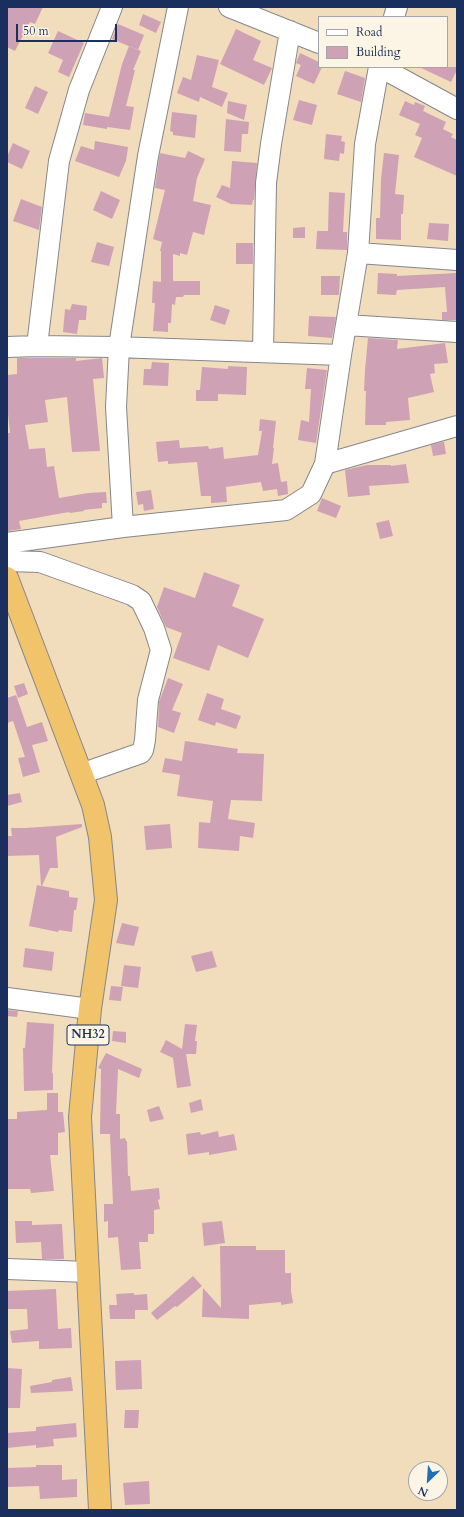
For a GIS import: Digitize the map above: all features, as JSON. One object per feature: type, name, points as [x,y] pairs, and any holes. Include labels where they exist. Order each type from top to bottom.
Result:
[{"type":"highway","name":"NH32","points":[[7,578],[93,805],[100,837],[106,900],[90,1009],[80,1117],[100,1510]]},
{"type":"street","points":[[37,346],[59,161],[79,90],[112,7]]},
{"type":"street","points":[[123,527],[116,406],[119,347],[148,156],[178,7]]},
{"type":"street","points":[[229,7],[318,43]]},
{"type":"street","points":[[263,352],[266,183],[290,31]]},
{"type":"street","points":[[7,543],[123,527],[286,510],[311,494],[325,464],[358,253],[365,144],[380,68]]},
{"type":"street","points":[[382,68],[457,110]]},
{"type":"street","points":[[358,253],[457,260]]},
{"type":"street","points":[[346,325],[457,332]]},
{"type":"street","points":[[7,347],[119,347],[341,355]]},
{"type":"street","points":[[325,464],[457,426]]},
{"type":"street","points":[[7,561],[40,562],[132,595],[141,601],[154,628],[161,650],[148,700],[143,750],[141,753],[81,774]]},
{"type":"street","points":[[7,998],[90,1009]]},
{"type":"street","points":[[7,1269],[88,1272]]},
{"type":"building","points":[[7,7],[43,7],[35,24],[30,22],[15,51],[7,47]]},
{"type":"building","points":[[143,14],[161,22],[156,33],[139,25]]},
{"type":"building","points":[[118,24],[144,35],[138,50],[112,39]]},
{"type":"building","points":[[236,29],[261,41],[253,60],[272,68],[264,85],[220,64]]},
{"type":"building","points":[[58,31],[84,43],[69,77],[58,72],[63,60],[48,53]]},
{"type":"building","points":[[129,46],[141,51],[133,70],[135,70],[126,106],[134,107],[130,130],[107,127],[107,129],[83,125],[85,113],[109,117],[122,64]]},
{"type":"building","points":[[300,53],[318,62],[318,68],[322,68],[314,84],[296,76],[301,65],[296,63]]},
{"type":"building","points":[[197,55],[219,60],[212,87],[228,93],[222,107],[200,97],[199,102],[177,93],[183,77],[191,80]]},
{"type":"building","points":[[457,67],[451,82],[421,68]]},
{"type":"building","points":[[345,71],[365,78],[361,102],[337,94]]},
{"type":"building","points":[[35,86],[48,92],[38,114],[25,108]]},
{"type":"building","points":[[299,100],[317,105],[312,125],[293,120]]},
{"type":"building","points":[[228,101],[247,105],[244,120],[227,113]]},
{"type":"building","points":[[405,101],[414,105],[415,102],[425,106],[423,111],[446,122],[443,129],[453,134],[451,137],[457,140],[457,176],[414,157],[422,138],[415,135],[420,124],[399,115]]},
{"type":"building","points":[[172,112],[197,115],[195,138],[173,135],[173,132],[170,131]]},
{"type":"building","points":[[226,119],[249,122],[248,134],[242,134],[241,152],[224,151]]},
{"type":"building","points":[[326,134],[342,136],[341,141],[345,142],[344,154],[340,153],[339,161],[324,159]]},
{"type":"building","points":[[95,141],[128,147],[126,161],[119,177],[75,161],[81,146],[94,150]]},
{"type":"building","points":[[13,143],[30,151],[22,169],[7,162],[7,157]]},
{"type":"building","points":[[188,151],[205,159],[197,178],[193,201],[211,205],[204,235],[193,232],[187,255],[180,253],[180,256],[173,254],[173,281],[200,281],[200,295],[184,295],[183,297],[176,297],[175,305],[172,304],[171,323],[168,323],[168,332],[153,331],[155,303],[152,303],[153,281],[161,282],[160,251],[162,242],[153,239],[165,190],[155,188],[159,158],[160,153],[185,158]]},
{"type":"building","points":[[384,153],[399,155],[395,194],[404,195],[403,214],[401,214],[401,240],[376,239],[376,218],[380,218],[381,179]]},
{"type":"building","points":[[232,161],[257,163],[254,200],[252,205],[231,204],[216,197],[222,185],[230,188]]},
{"type":"building","points":[[101,191],[120,200],[112,219],[93,210]]},
{"type":"building","points":[[329,192],[345,193],[343,232],[347,232],[347,250],[316,249],[317,231],[328,231]]},
{"type":"building","points":[[21,199],[42,207],[39,230],[13,221]]},
{"type":"building","points":[[429,223],[449,224],[448,241],[427,239]]},
{"type":"building","points":[[305,227],[305,238],[293,238],[293,228]]},
{"type":"building","points":[[97,242],[114,247],[109,266],[91,262]]},
{"type":"building","points":[[236,243],[253,243],[253,264],[236,264]]},
{"type":"building","points":[[378,273],[397,274],[397,276],[457,273],[457,320],[442,320],[442,312],[447,312],[445,287],[397,290],[396,295],[377,294]]},
{"type":"building","points":[[321,276],[340,276],[339,295],[321,295]]},
{"type":"building","points":[[72,304],[87,306],[86,320],[79,320],[77,334],[63,332],[65,309],[70,310]]},
{"type":"building","points":[[215,305],[230,310],[225,325],[210,320]]},
{"type":"building","points":[[309,316],[336,317],[332,338],[308,336]]},
{"type":"building","points":[[368,338],[398,340],[397,349],[445,343],[448,363],[434,364],[435,373],[430,374],[434,392],[408,398],[410,420],[386,422],[386,425],[365,425],[366,391],[364,391]]},
{"type":"building","points":[[17,358],[76,358],[76,361],[102,358],[104,378],[93,379],[100,451],[72,452],[67,397],[45,400],[48,422],[25,425],[29,449],[45,448],[47,467],[54,466],[59,498],[88,493],[106,492],[107,503],[102,503],[102,508],[19,521],[21,529],[8,531],[7,433],[10,433],[7,404],[7,375],[17,374]]},
{"type":"building","points":[[152,362],[169,363],[168,386],[143,385],[144,369],[151,369]]},
{"type":"building","points":[[228,366],[247,367],[246,395],[218,394],[218,401],[196,401],[196,390],[200,390],[202,367],[228,369]]},
{"type":"building","points":[[307,368],[327,370],[316,443],[298,440],[301,420],[309,422],[311,389],[305,389]]},
{"type":"building","points":[[260,419],[276,421],[272,464],[278,463],[281,482],[287,481],[288,494],[278,496],[277,489],[263,491],[261,482],[226,487],[227,502],[211,503],[211,496],[201,496],[197,462],[168,464],[168,461],[158,462],[156,442],[179,440],[180,448],[208,446],[209,449],[223,447],[224,459],[258,455],[262,431],[259,431]]},
{"type":"building","points":[[444,442],[446,454],[433,456],[431,445]]},
{"type":"building","points":[[406,464],[409,483],[369,486],[370,495],[348,497],[345,470],[367,465],[391,466]]},
{"type":"building","points":[[151,490],[154,509],[144,511],[143,504],[138,505],[136,492]]},
{"type":"building","points":[[322,498],[341,506],[336,518],[317,511]]},
{"type":"building","points":[[389,520],[393,536],[380,539],[376,523]]},
{"type":"building","points":[[204,572],[240,585],[232,606],[264,619],[248,658],[218,645],[209,671],[173,658],[182,633],[166,627],[157,607],[164,587],[195,598]]},
{"type":"building","points":[[168,678],[183,684],[172,710],[181,713],[174,733],[158,727],[159,702]]},
{"type":"building","points":[[24,683],[28,694],[18,698],[14,686]]},
{"type":"building","points":[[207,693],[224,699],[221,709],[241,716],[236,729],[216,722],[215,726],[198,720]]},
{"type":"building","points":[[16,695],[27,727],[42,722],[48,741],[32,745],[40,772],[23,777],[18,758],[25,757],[13,721],[7,723],[7,698]]},
{"type":"building","points":[[185,741],[238,749],[237,753],[264,754],[262,801],[231,800],[228,819],[255,823],[253,838],[240,836],[239,851],[198,848],[199,822],[210,823],[213,801],[177,796],[180,775],[162,772],[165,758],[182,761]]},
{"type":"building","points":[[20,793],[22,802],[7,806],[7,795]]},
{"type":"building","points":[[82,824],[82,827],[56,837],[58,868],[50,868],[42,886],[69,891],[69,897],[78,898],[76,910],[74,910],[72,932],[59,930],[58,932],[29,926],[37,885],[41,886],[39,855],[7,856],[7,836],[12,836],[11,828]]},
{"type":"building","points":[[170,824],[172,848],[146,850],[144,826]]},
{"type":"building","points":[[122,923],[139,927],[134,946],[116,943]]},
{"type":"building","points":[[25,948],[54,952],[52,971],[23,967]]},
{"type":"building","points":[[212,951],[217,967],[196,972],[191,956]]},
{"type":"building","points":[[124,965],[141,967],[138,988],[121,986]]},
{"type":"building","points":[[111,986],[123,987],[121,1001],[109,1000]]},
{"type":"building","points":[[7,1010],[18,1011],[17,1017],[7,1016]]},
{"type":"building","points":[[27,1022],[54,1024],[52,1073],[53,1090],[24,1091],[23,1048],[25,1048]]},
{"type":"building","points":[[185,1024],[197,1025],[195,1041],[197,1041],[196,1054],[186,1054],[191,1086],[177,1088],[173,1058],[160,1052],[166,1040],[182,1049]]},
{"type":"building","points":[[113,1031],[126,1032],[126,1043],[112,1041]]},
{"type":"building","points":[[106,1053],[142,1069],[139,1078],[118,1069],[116,1114],[120,1114],[120,1139],[125,1138],[127,1141],[128,1176],[130,1176],[131,1191],[159,1188],[160,1199],[158,1200],[160,1209],[154,1210],[154,1234],[148,1234],[148,1242],[139,1242],[141,1269],[121,1270],[118,1237],[108,1238],[108,1221],[104,1222],[104,1204],[113,1204],[110,1134],[100,1134],[101,1069],[98,1068]]},
{"type":"building","points":[[47,1093],[58,1093],[58,1112],[63,1112],[65,1132],[58,1133],[58,1155],[50,1155],[54,1191],[31,1193],[30,1189],[7,1189],[7,1119],[17,1119],[17,1112],[47,1110]]},
{"type":"building","points":[[201,1099],[203,1110],[191,1113],[189,1103]]},
{"type":"building","points":[[159,1106],[164,1119],[150,1122],[147,1110]]},
{"type":"building","points":[[218,1131],[219,1137],[234,1134],[237,1150],[209,1155],[209,1152],[188,1155],[186,1134],[200,1132],[201,1135]]},
{"type":"building","points":[[15,1221],[32,1221],[32,1225],[62,1224],[64,1259],[42,1259],[41,1242],[16,1243]]},
{"type":"building","points":[[222,1221],[225,1243],[204,1246],[202,1223]]},
{"type":"building","points":[[220,1246],[256,1246],[256,1250],[285,1250],[285,1273],[291,1273],[293,1303],[281,1305],[281,1302],[249,1305],[249,1319],[202,1317],[203,1288],[221,1308]]},
{"type":"building","points":[[193,1276],[202,1286],[177,1307],[175,1306],[157,1320],[151,1313]]},
{"type":"building","points":[[56,1289],[58,1329],[71,1328],[72,1348],[39,1349],[39,1341],[12,1343],[10,1331],[28,1329],[27,1309],[7,1309],[7,1291]]},
{"type":"building","points":[[134,1293],[134,1295],[147,1294],[148,1310],[135,1310],[135,1319],[110,1319],[109,1305],[117,1305],[116,1294]]},
{"type":"building","points":[[141,1360],[142,1389],[116,1390],[115,1361]]},
{"type":"building","points":[[7,1368],[22,1369],[20,1408],[7,1408]]},
{"type":"building","points":[[71,1377],[73,1391],[31,1393],[30,1386]]},
{"type":"building","points":[[125,1410],[139,1410],[138,1428],[124,1428]]},
{"type":"building","points":[[76,1423],[77,1437],[53,1439],[54,1446],[36,1448],[36,1445],[7,1448],[7,1433],[36,1431],[36,1427]]},
{"type":"building","points":[[36,1465],[62,1465],[62,1480],[77,1479],[77,1497],[40,1499],[39,1486],[7,1487],[7,1468],[36,1467]]},
{"type":"building","points":[[149,1481],[150,1504],[125,1505],[123,1483]]}]
